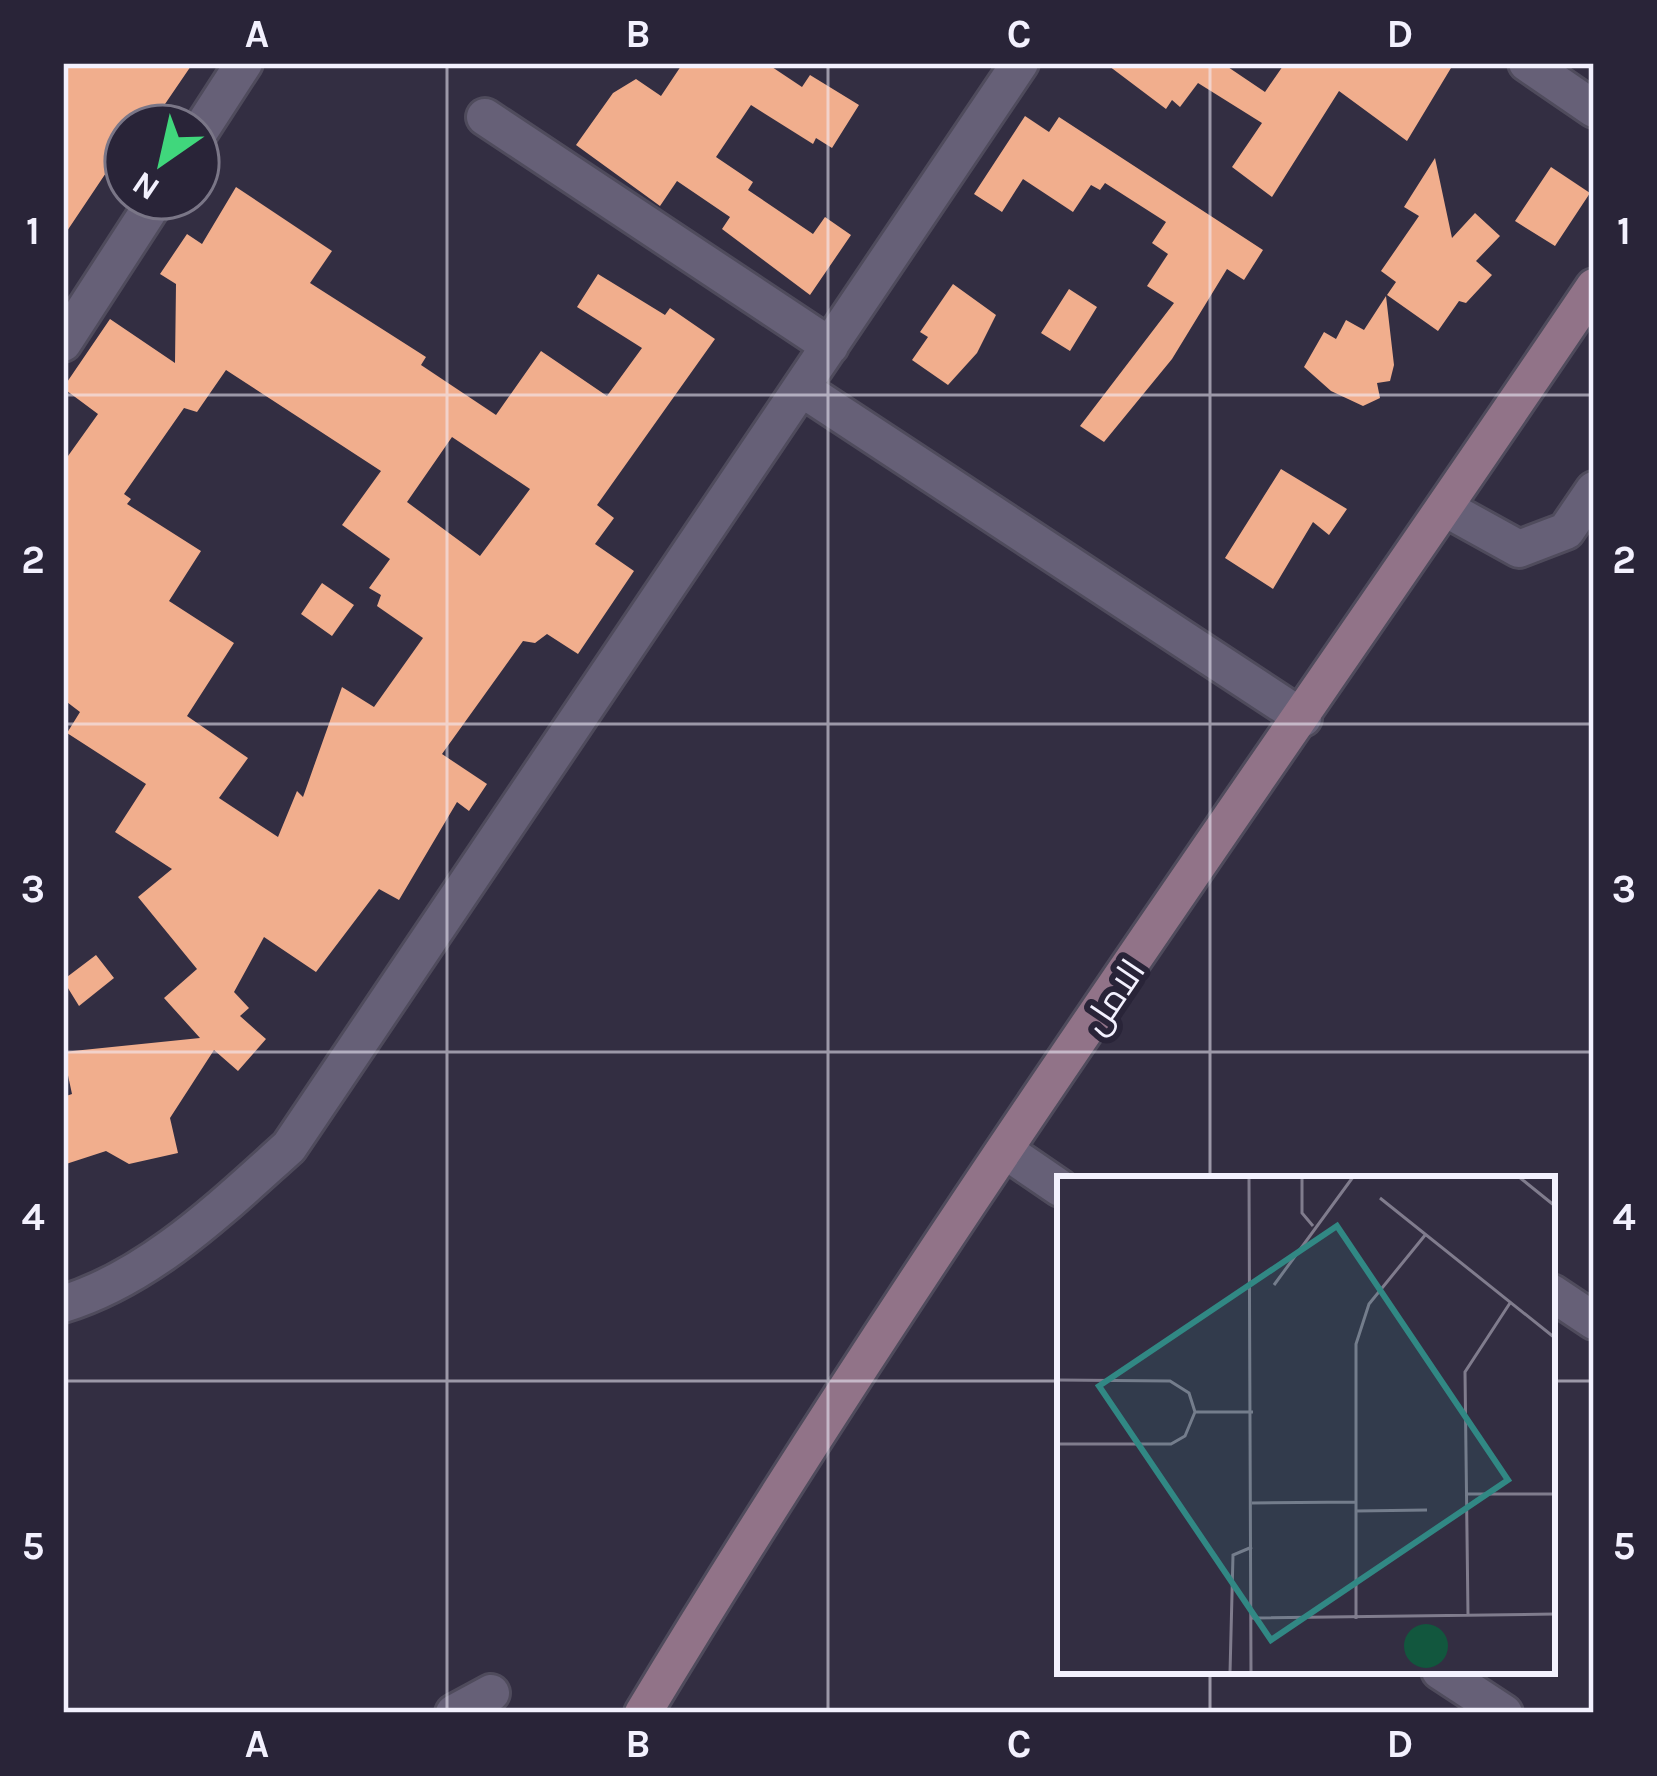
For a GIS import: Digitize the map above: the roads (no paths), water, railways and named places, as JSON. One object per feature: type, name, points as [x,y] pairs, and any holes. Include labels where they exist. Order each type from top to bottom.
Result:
[{"type":"street","points":[[63,1304],[98,1294],[199,1228],[289,1147],[1020,63]]},
{"type":"street","points":[[1527,63],[1594,109]]},
{"type":"street","points":[[217,102],[240,64]]},
{"type":"street","points":[[485,118],[830,346]]},
{"type":"street","points":[[63,343],[141,222]]},
{"type":"street","name":"الامل","points":[[643,1713],[766,1510],[1594,287]]},
{"type":"street","points":[[801,388],[1304,718]]},
{"type":"street","points":[[1445,508],[1519,550],[1566,531],[1594,490]]},
{"type":"street","points":[[1006,1151],[1057,1186]]},
{"type":"street","points":[[1555,1295],[1594,1321]]},
{"type":"street","points":[[1445,1674],[1504,1713]]},
{"type":"street","points":[[454,1713],[491,1693]]}]
